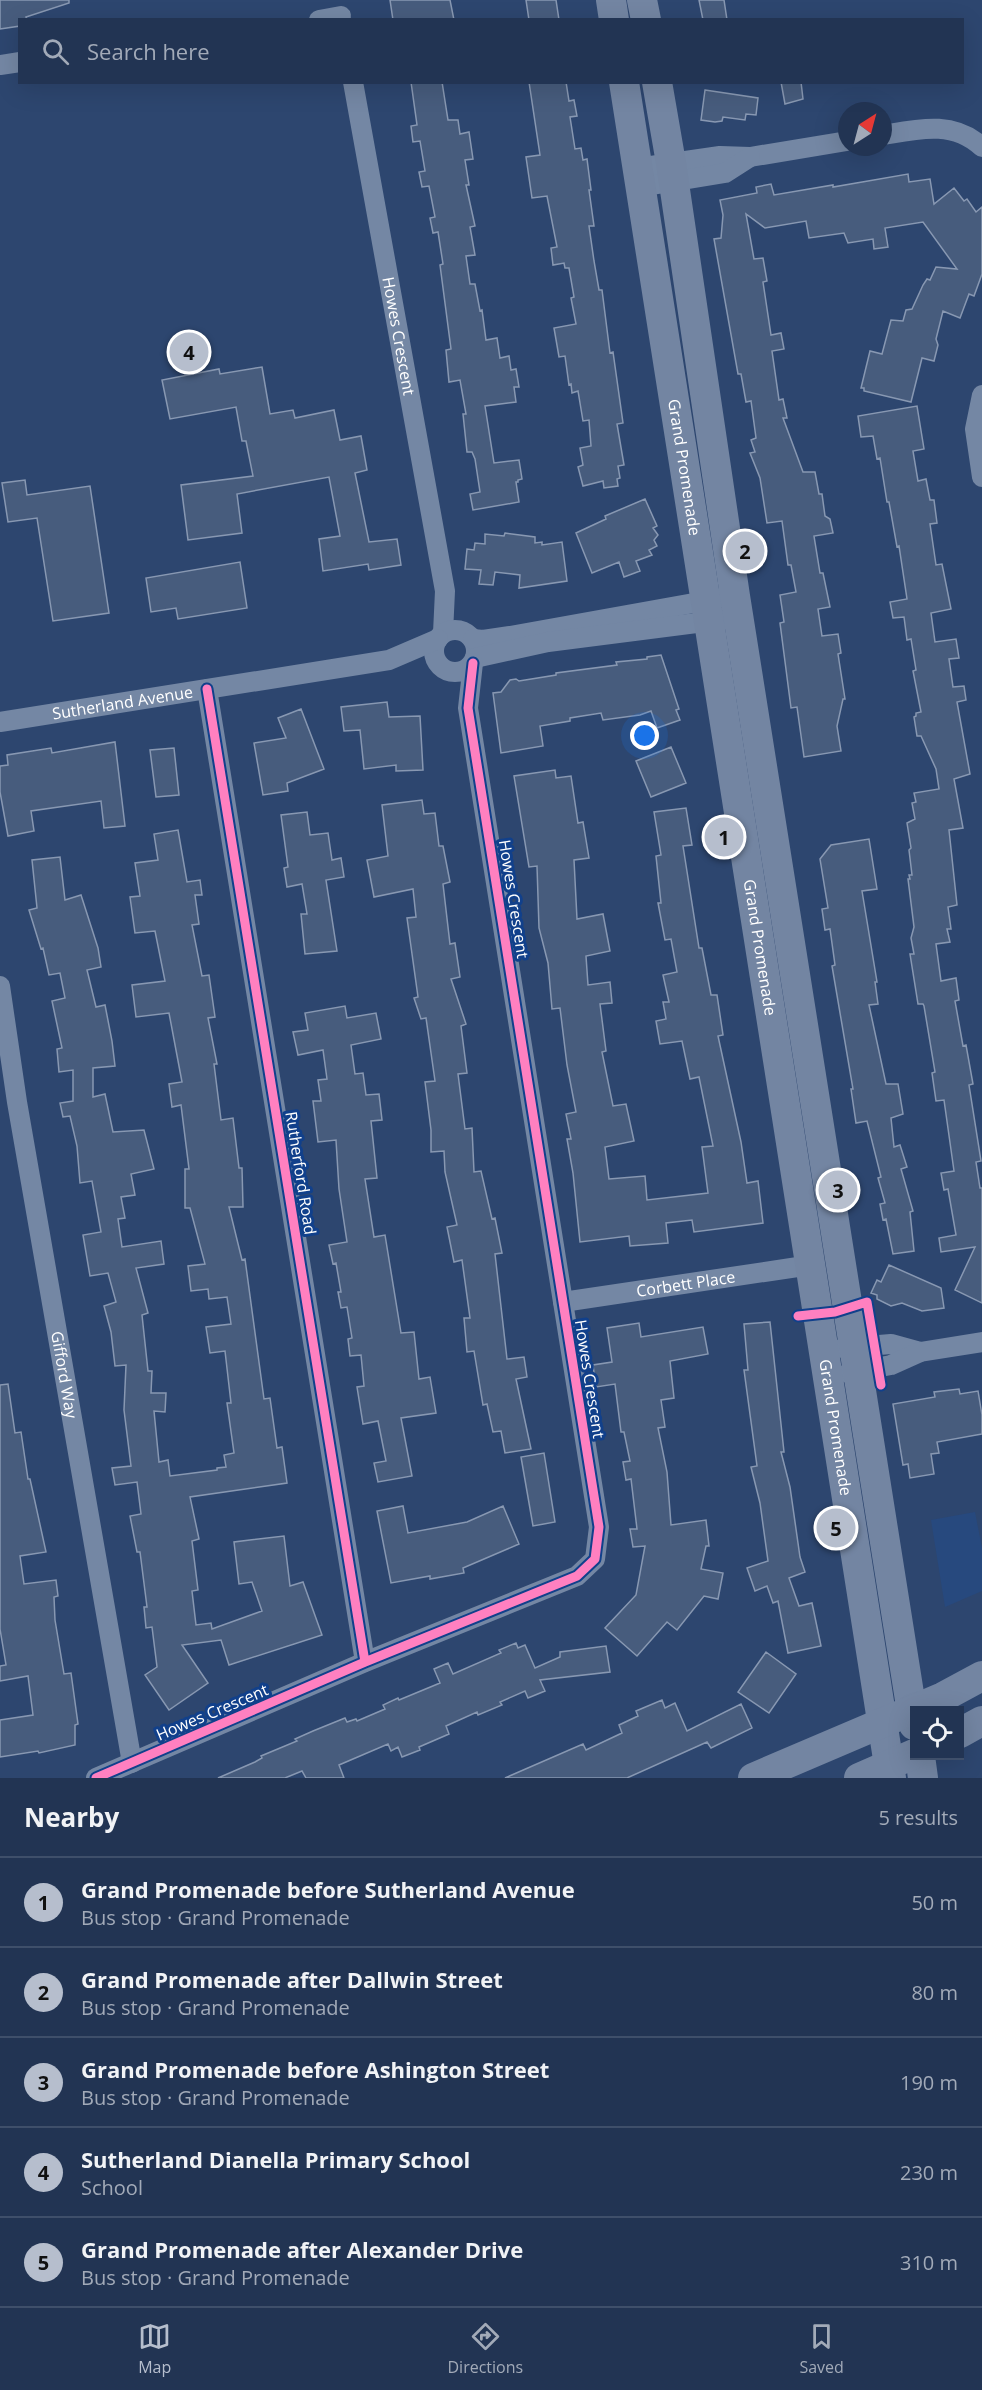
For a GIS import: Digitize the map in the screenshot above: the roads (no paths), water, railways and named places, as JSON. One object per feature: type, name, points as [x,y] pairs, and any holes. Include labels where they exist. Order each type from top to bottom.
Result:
[{"type":"main road","points":[[611,0],[614,18]]},
{"type":"main road","points":[[642,0],[646,18]]},
{"type":"main road","name":"Grand Promenade","points":[[624,84],[882,1723],[898,1766]]},
{"type":"main road","name":"Grand Promenade","points":[[657,84],[673,173],[736,607],[858,1359],[911,1706]]},
{"type":"main road","points":[[746,856],[776,852]]},
{"type":"main road","points":[[933,1706],[982,1676]]},
{"type":"main road","points":[[753,1778],[882,1723],[910,1718]]},
{"type":"main road","points":[[964,1730],[982,1721]]},
{"type":"main road","points":[[921,1760],[923,1778]]},
{"type":"main road","points":[[859,1778],[898,1766]]},
{"type":"street","points":[[325,18],[341,12]]},
{"type":"street","points":[[0,65],[18,62]]},
{"type":"street","name":"Howes Crescent","points":[[96,1778],[365,1662],[577,1576],[595,1559],[599,1527],[468,708],[471,648],[445,591],[353,84]]},
{"type":"street","points":[[892,134],[931,127],[970,135],[982,147]]},
{"type":"street","points":[[639,178],[673,173],[720,156],[750,157],[838,142]]},
{"type":"street","points":[[982,394],[975,429],[982,477]]},
{"type":"street","name":"Howes Crescent","points":[[440,636],[445,591]]},
{"type":"street","points":[[471,648],[450,630],[440,636],[434,653],[445,668],[461,672],[471,648],[483,640],[599,628],[736,607]]},
{"type":"street","name":"Sutherland Avenue","points":[[0,722],[389,660],[440,636]]},
{"type":"street","name":"Sutherland Avenue","points":[[389,660],[445,668]]},
{"type":"street","name":"Howes Crescent","points":[[445,668],[468,708]]},
{"type":"street","name":"Rutherford Road","points":[[207,689],[365,1662]]},
{"type":"street","name":"Gifford Way","points":[[0,986],[9,1103],[132,1763]]},
{"type":"street","name":"Corbett Place","points":[[563,1302],[811,1265]]},
{"type":"street","points":[[826,1363],[858,1359],[891,1344],[920,1352],[982,1342]]},
{"type":"street","points":[[826,1363],[858,1359]]},
{"type":"water","points":[[975,1512],[982,1548],[982,1591],[945,1607],[931,1520]]},
{"type":"place","name":"Sutherland Dianella Primary School","points":[[189,352]]},
{"type":"place","name":"Grand Promenade after Dallwin Street","points":[[745,551]]},
{"type":"place","name":"Grand Promenade before Sutherland Avenue","points":[[724,837]]},
{"type":"place","name":"Grand Promenade before Ashington Street","points":[[838,1190]]},
{"type":"place","name":"Grand Promenade after Alexander Drive","points":[[836,1528]]}]
